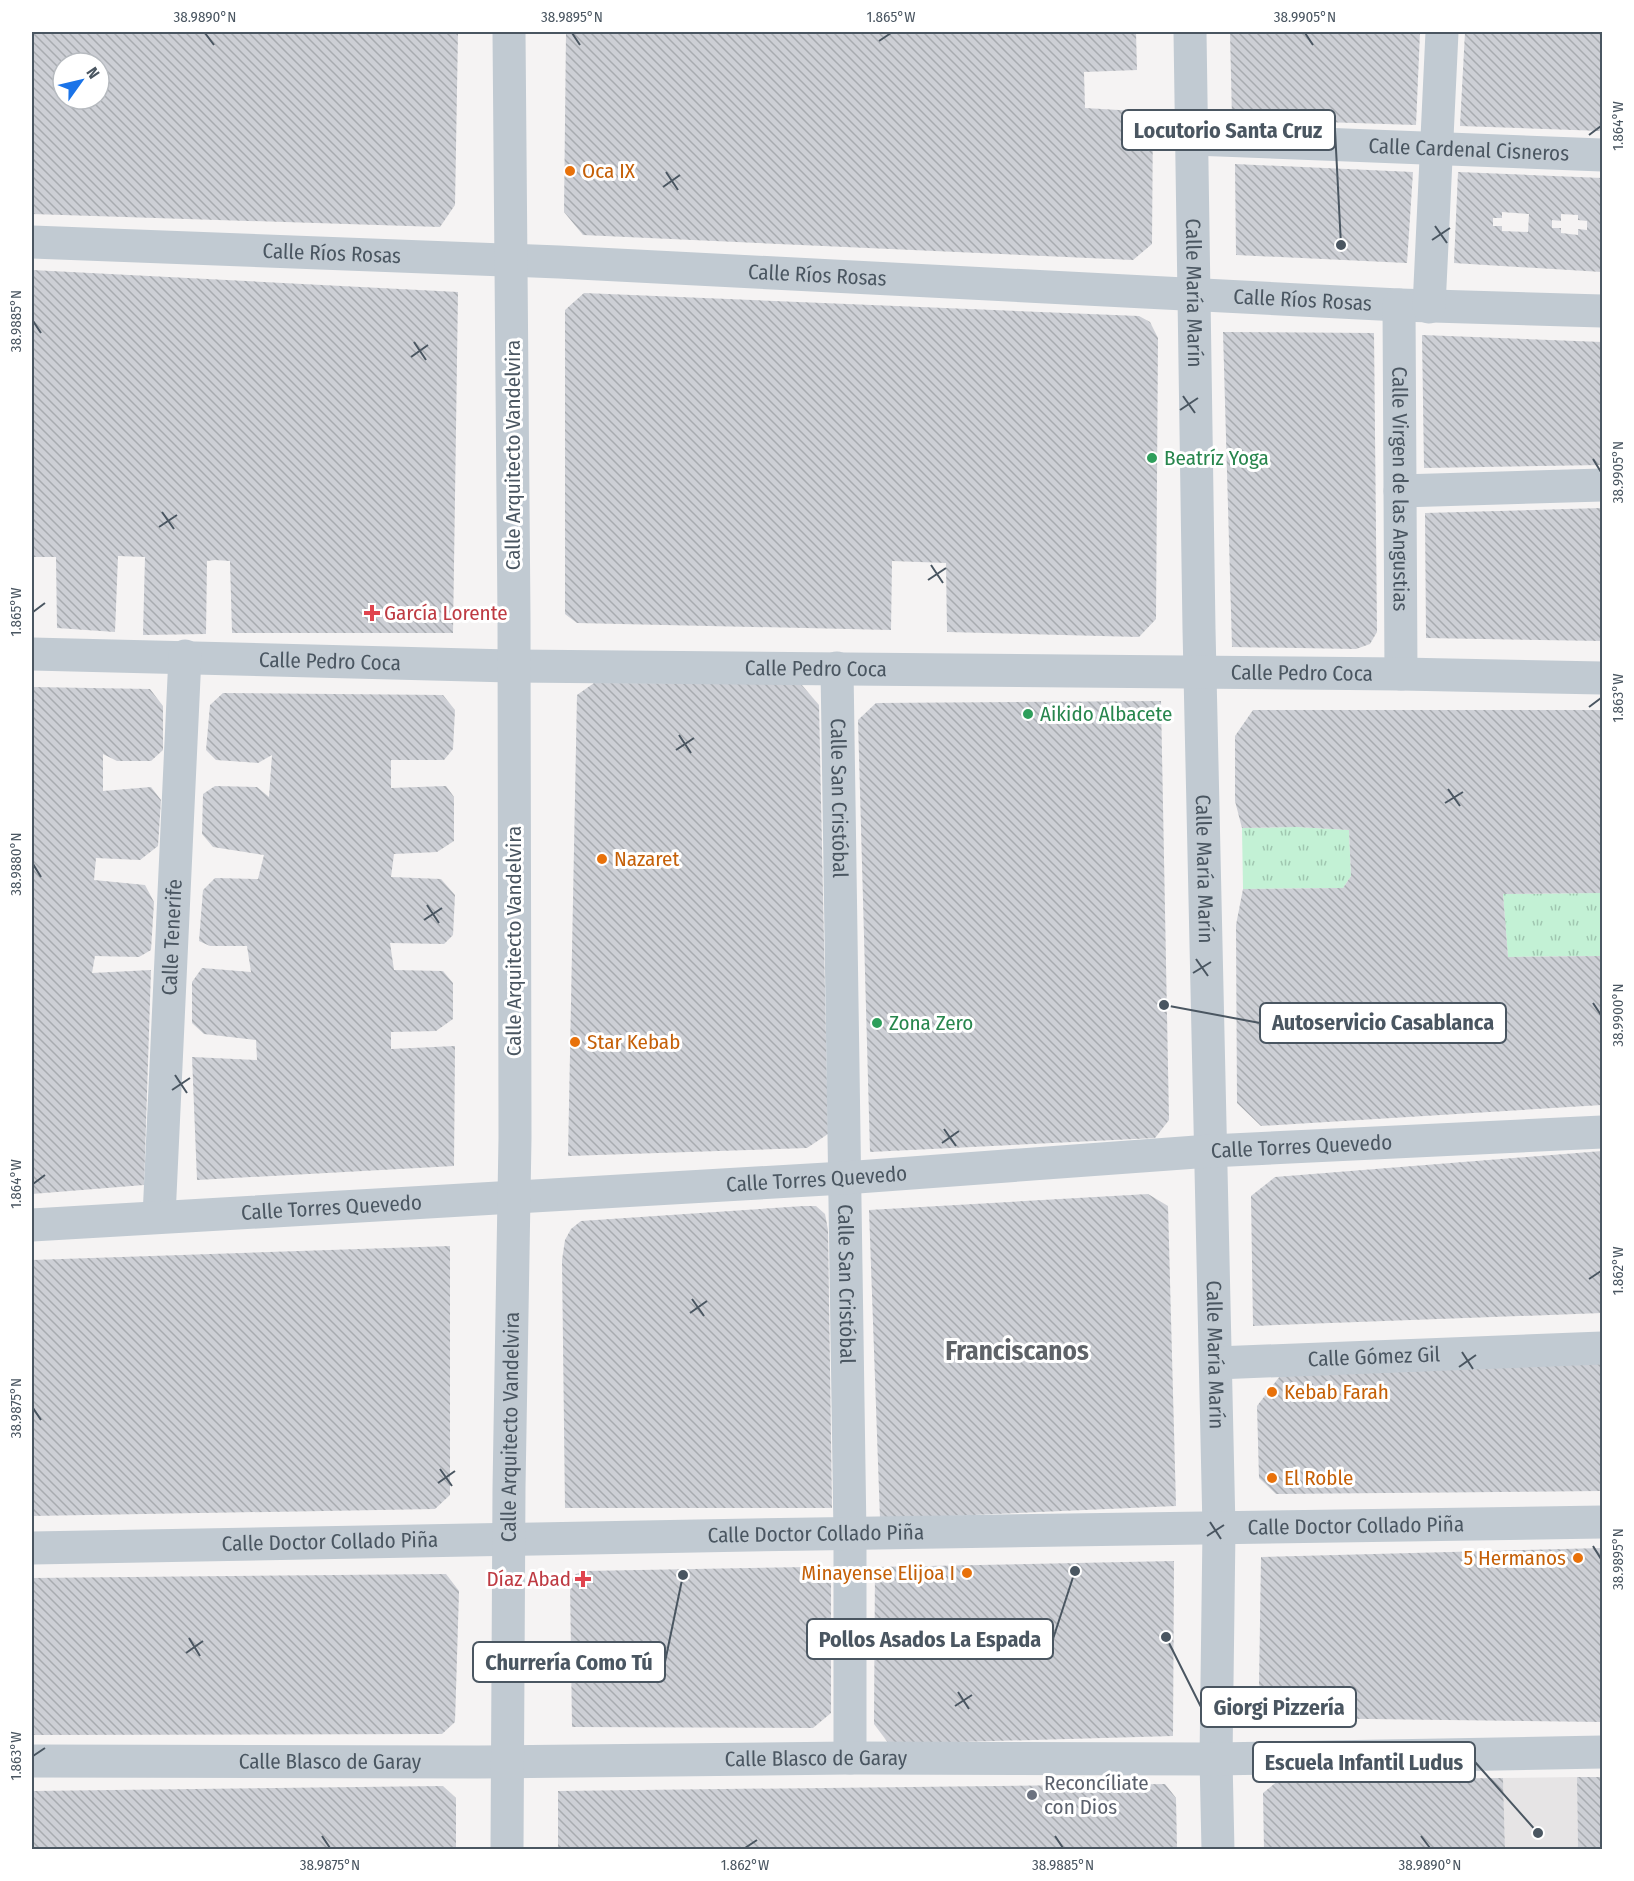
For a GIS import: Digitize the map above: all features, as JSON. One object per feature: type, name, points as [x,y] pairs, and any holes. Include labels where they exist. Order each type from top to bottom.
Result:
[{"type":"street","name":"Calle Arquitecto Vandelvira","points":[[507,1850],[514,1198],[514,666],[508,32]]},
{"type":"street","name":"Calle María Marín","points":[[1190,32],[1200,674],[1219,1529],[1216,1758],[1218,1850]]},
{"type":"street","name":"Calle Virgen de las Angustias","points":[[1401,674],[1400,491],[1414,306],[1438,148],[1442,32]]},
{"type":"street","name":"Calle Cardenal Cisneros","points":[[1193,139],[1602,155]]},
{"type":"street","name":"Calle Ríos Rosas","points":[[32,242],[511,261],[1414,306],[1602,311]]},
{"type":"street","points":[[1400,491],[1602,485]]},
{"type":"street","name":"Calle Pedro Coca","points":[[32,654],[185,656],[514,666],[1602,678]]},
{"type":"street","name":"Calle Tenerife","points":[[159,1217],[185,656]]},
{"type":"street","name":"Calle San Cristóbal","points":[[837,668],[850,1535],[850,1758]]},
{"type":"street","name":"Calle Torres Quevedo","points":[[32,1226],[844,1178],[1210,1151],[1602,1132]]},
{"type":"street","name":"Calle Gómez Gil","points":[[1216,1363],[1602,1348]]},
{"type":"street","name":"Calle Doctor Collado Piña","points":[[32,1548],[509,1537],[850,1535],[1602,1522]]},
{"type":"street","name":"Calle Blasco de Garay","points":[[32,1761],[507,1762],[850,1758],[1216,1758],[1602,1752]]},
{"type":"shaded area","points":[[1577,1777],[1578,1849],[1505,1849],[1503,1778]]},
{"type":"green space","points":[[1297,827],[1349,830],[1351,876],[1343,888],[1243,889],[1242,828]]},
{"type":"green space","points":[[1602,893],[1602,956],[1508,957],[1503,894]]},
{"type":"building","points":[[32,32],[458,32],[455,205],[440,227],[32,214]]},
{"type":"building","points":[[566,32],[1136,32],[1137,70],[1084,72],[1085,108],[1153,112],[1152,244],[1133,260],[583,235],[564,212]]},
{"type":"building","points":[[1230,32],[1420,32],[1416,125],[1232,119]]},
{"type":"building","points":[[1465,32],[1602,32],[1602,131],[1460,126]]},
{"type":"building","points":[[1235,164],[1413,172],[1407,263],[1236,255]]},
{"type":"building","points":[[1458,172],[1602,178],[1602,272],[1454,263]],"holes":[[[1502,212],[1529,214],[1528,232],[1502,231],[1502,226],[1493,226],[1493,218],[1502,218]],[[1561,214],[1578,215],[1578,220],[1587,221],[1587,230],[1578,229],[1578,235],[1561,233],[1561,228],[1552,228],[1552,220],[1561,221]]]},
{"type":"building","points":[[32,270],[458,292],[453,633],[232,633],[230,561],[215,560],[207,561],[206,634],[143,635],[145,557],[118,556],[115,632],[57,628],[56,557],[32,557]]},
{"type":"building","points":[[584,293],[1139,316],[1150,322],[1158,338],[1156,619],[1139,637],[947,632],[946,563],[892,561],[891,630],[577,623],[565,614],[565,310]]},
{"type":"building","points":[[1223,332],[1374,333],[1377,632],[1370,644],[1356,649],[1232,647]]},
{"type":"building","points":[[1422,335],[1602,342],[1602,465],[1424,468]]},
{"type":"building","points":[[1602,508],[1602,641],[1426,638],[1425,513]]},
{"type":"building","points":[[594,683],[801,684],[819,705],[828,1134],[807,1148],[568,1156],[577,695]]},
{"type":"building","points":[[32,687],[150,689],[163,706],[163,750],[151,761],[117,761],[103,754],[103,791],[151,787],[161,800],[158,846],[140,860],[96,858],[94,880],[145,885],[154,902],[151,950],[139,957],[95,956],[92,973],[151,970],[144,1185],[32,1194]]},
{"type":"building","points":[[223,693],[443,695],[455,710],[453,749],[444,760],[391,760],[391,788],[446,786],[454,797],[454,841],[437,852],[394,854],[391,877],[441,879],[455,895],[453,935],[444,944],[390,943],[394,970],[443,971],[453,983],[453,1019],[436,1031],[391,1032],[391,1049],[455,1046],[454,1166],[197,1180],[192,1057],[257,1060],[256,1040],[204,1034],[192,1023],[192,982],[202,968],[251,972],[247,946],[210,946],[199,941],[203,890],[215,878],[258,879],[264,855],[213,847],[202,834],[203,794],[215,786],[257,787],[269,797],[272,755],[258,763],[216,760],[206,750],[210,705]]},
{"type":"building","points":[[1161,701],[1169,1120],[1155,1138],[870,1152],[858,720],[876,703]]},
{"type":"building","points":[[1253,710],[1602,710],[1602,893],[1503,894],[1508,957],[1602,956],[1602,1105],[1261,1126],[1237,1103],[1236,925],[1243,889],[1343,888],[1351,876],[1349,830],[1297,827],[1242,828],[1235,801],[1235,736]]},
{"type":"building","points":[[1602,1151],[1602,1313],[1253,1326],[1251,1196],[1275,1177]]},
{"type":"building","points":[[1148,1194],[1168,1206],[1176,1506],[880,1519],[869,1210]]},
{"type":"building","points":[[816,1206],[825,1214],[828,1230],[832,1508],[565,1508],[562,1260],[565,1240],[571,1229],[581,1221]]},
{"type":"building","points":[[450,1246],[450,1495],[435,1509],[32,1516],[32,1260]]},
{"type":"building","points":[[1602,1361],[1602,1491],[1276,1494],[1259,1478],[1257,1406],[1280,1376]]},
{"type":"building","points":[[1602,1548],[1602,1722],[1289,1718],[1259,1685],[1261,1557]]},
{"type":"building","points":[[1174,1561],[1173,1736],[889,1744],[874,1724],[875,1567]]},
{"type":"building","points":[[809,1567],[831,1583],[831,1713],[813,1728],[572,1727],[570,1581],[576,1574],[584,1571]]},
{"type":"building","points":[[446,1574],[459,1591],[455,1722],[442,1734],[32,1735],[32,1578]]},
{"type":"building","points":[[1577,1777],[1602,1777],[1602,1850],[1578,1850]]},
{"type":"building","points":[[1503,1778],[1505,1850],[1264,1850],[1263,1793],[1279,1780]]},
{"type":"building","points":[[1165,1784],[1176,1798],[1177,1850],[558,1850],[558,1791]]},
{"type":"building","points":[[443,1786],[456,1798],[456,1850],[32,1850],[32,1791]]},
{"type":"place","name":"Oca IX","points":[[570,171]]},
{"type":"place","name":"Locutorio Santa Cruz","points":[[1341,245]]},
{"type":"place","name":"Beatríz Yoga","points":[[1152,458]]},
{"type":"place","name":"García Lorente","points":[[372,613]]},
{"type":"place","name":"Aikido Albacete","points":[[1028,714]]},
{"type":"place","name":"Nazaret","points":[[602,859]]},
{"type":"place","name":"Autoservicio Casablanca","points":[[1164,1005]]},
{"type":"place","name":"Zona Zero","points":[[877,1023]]},
{"type":"place","name":"Star Kebab","points":[[575,1042]]},
{"type":"place","name":"Kebab Farah","points":[[1272,1392]]},
{"type":"place","name":"El Roble","points":[[1272,1478]]},
{"type":"place","name":"5 Hermanos","points":[[1578,1558]]},
{"type":"place","name":"Pollos Asados La Espada","points":[[1075,1571]]},
{"type":"place","name":"Minayense Elijoa I","points":[[967,1573]]},
{"type":"place","name":"Churrería Como Tú","points":[[683,1575]]},
{"type":"place","name":"Díaz Abad","points":[[583,1579]]},
{"type":"place","name":"Giorgi Pizzería","points":[[1166,1637]]},
{"type":"place","name":"Reconcíliate con Dios","points":[[1032,1795]]},
{"type":"place","name":"Escuela Infantil Ludus","points":[[1538,1833]]},
{"type":"district","name":"Franciscanos","points":[[1017,1351]]}]
